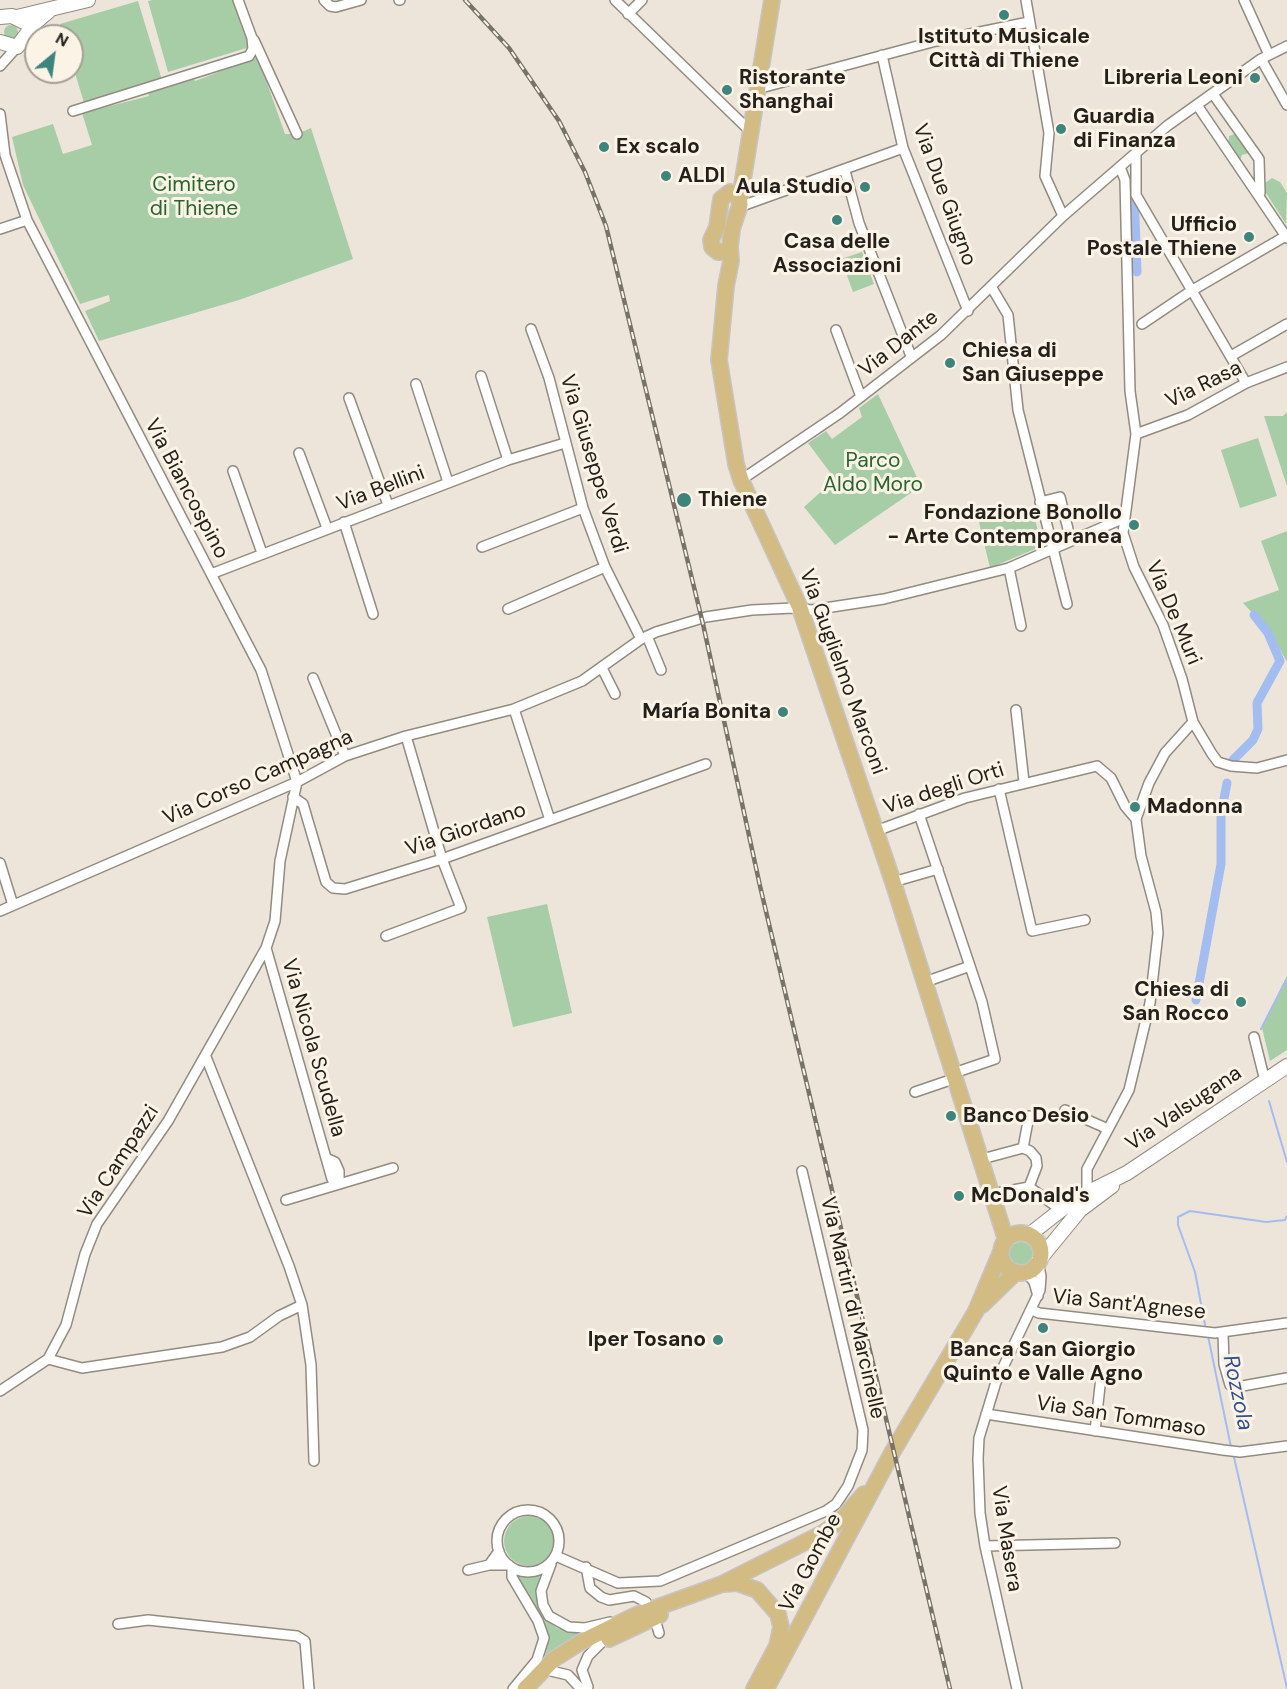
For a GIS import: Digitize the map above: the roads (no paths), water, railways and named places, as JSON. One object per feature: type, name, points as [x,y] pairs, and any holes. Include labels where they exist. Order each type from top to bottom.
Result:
[{"type":"main road","points":[[5,18],[88,0]]},
{"type":"main road","name":"Via Guglielmo Marconi","points":[[772,0],[743,175],[736,199],[732,229],[723,249],[731,261],[727,277],[718,360],[727,421],[741,480],[800,608],[893,882],[982,1159],[1004,1245],[1004,1263],[1030,1266]]},
{"type":"main road","points":[[34,24],[54,9]]},
{"type":"main road","points":[[5,18],[26,24]]},
{"type":"main road","points":[[0,42],[17,47],[24,37]]},
{"type":"main road","name":"Via Valsugana","points":[[1030,1266],[1078,1212],[1127,1173],[1287,1066]]},
{"type":"main road","name":"Via Valsugana","points":[[1025,1234],[1088,1190],[1127,1173]]},
{"type":"main road","name":"Via Guglielmo Marconi","points":[[976,1311],[1030,1266],[1039,1245],[1014,1228],[993,1197]]},
{"type":"main road","name":"Via Guglielmo Marconi","points":[[990,1274],[995,1242],[993,1197]]},
{"type":"main road","points":[[1004,1245],[1025,1234]]},
{"type":"main road","name":"Via Guglielmo Marconi","points":[[891,1455],[976,1311],[1004,1245]]},
{"type":"main road","name":"Via Gombe","points":[[768,1686],[891,1455]]},
{"type":"main road","points":[[525,1689],[568,1649],[636,1615],[722,1584],[823,1533],[842,1519],[879,1476]]},
{"type":"main road","points":[[722,1584],[737,1583],[768,1596],[789,1615],[793,1630],[792,1642]]},
{"type":"main road","points":[[754,1689],[777,1646],[781,1627],[773,1606],[757,1590]]},
{"type":"main road","points":[[542,1674],[578,1652],[660,1616],[680,1601]]},
{"type":"street","points":[[238,0],[252,38],[297,134]]},
{"type":"street","points":[[324,0],[330,6],[336,7],[361,0]]},
{"type":"street","points":[[615,0],[751,132]]},
{"type":"street","points":[[628,14],[642,0]]},
{"type":"street","points":[[1026,0],[1049,133],[1045,176],[1063,216]]},
{"type":"street","points":[[1244,0],[1265,57],[1287,105]]},
{"type":"street","points":[[757,90],[882,55],[1029,22]]},
{"type":"street","points":[[73,111],[249,56],[253,49],[252,38]]},
{"type":"street","name":"Via Dante","points":[[741,480],[861,397],[968,311],[1063,216],[1167,126],[1265,57],[1287,46]]},
{"type":"street","points":[[0,66],[17,47]]},
{"type":"street","name":"Via Due Giugno","points":[[882,55],[903,148],[968,311]]},
{"type":"street","points":[[1213,93],[1259,159],[1260,195]]},
{"type":"street","points":[[1142,324],[1191,291],[1286,237],[1260,195],[1197,105]]},
{"type":"street","name":"Via Biancospino","points":[[0,114],[5,155],[27,220],[261,670],[297,782]]},
{"type":"street","points":[[736,199],[757,201],[845,171],[903,148]]},
{"type":"street","points":[[1136,153],[1136,195],[1246,383]]},
{"type":"street","points":[[1245,175],[1252,174],[1259,166]]},
{"type":"street","name":"Via De Muri","points":[[1120,167],[1125,180],[1130,391],[1136,434],[1123,533],[1134,567],[1163,625],[1182,679],[1193,722],[1218,762],[1257,768],[1287,760]]},
{"type":"street","points":[[845,171],[859,223],[911,356]]},
{"type":"street","points":[[0,229],[27,220]]},
{"type":"street","points":[[992,288],[1008,315],[1018,410],[1067,604]]},
{"type":"street","points":[[1231,356],[1287,324]]},
{"type":"street","name":"Via Giuseppe Verdi","points":[[531,329],[549,378],[583,508],[605,567],[644,638]]},
{"type":"street","points":[[836,330],[861,397]]},
{"type":"street","name":"Via Rasa","points":[[1136,434],[1188,415],[1246,383],[1287,367]]},
{"type":"street","points":[[482,376],[508,460]]},
{"type":"street","points":[[416,384],[448,482]]},
{"type":"street","points":[[349,398],[387,505]]},
{"type":"street","name":"Via Bellini","points":[[211,574],[448,482],[508,460],[565,443]]},
{"type":"street","points":[[299,453],[327,528]]},
{"type":"street","points":[[233,471],[262,553]]},
{"type":"street","points":[[1040,502],[1060,497],[1068,530]]},
{"type":"street","points":[[482,547],[583,508]]},
{"type":"street","name":"Via Corso Campagna","points":[[0,911],[297,782],[345,756],[406,736],[514,709],[582,681],[644,638],[706,617],[752,610],[800,608],[812,610],[884,599],[1009,568],[1124,518]]},
{"type":"street","points":[[344,522],[373,614]]},
{"type":"street","points":[[508,609],[605,567]]},
{"type":"street","points":[[1009,568],[1021,626]]},
{"type":"street","points":[[644,638],[661,670]]},
{"type":"street","points":[[602,668],[615,694]]},
{"type":"street","points":[[314,678],[345,756]]},
{"type":"street","points":[[514,709],[550,820]]},
{"type":"street","name":"Via degli Orti","points":[[1016,710],[1024,782]]},
{"type":"street","points":[[1088,1190],[1087,1169],[1129,1090],[1150,1003],[1158,933],[1156,912],[1141,856],[1136,819],[1149,783],[1165,753],[1193,722]]},
{"type":"street","points":[[386,936],[461,908],[442,859],[406,736]]},
{"type":"street","name":"Via Giordano","points":[[293,797],[303,804],[326,882],[333,888],[345,889],[442,859],[706,764]]},
{"type":"street","name":"Via degli Orti","points":[[876,831],[919,814],[999,789],[1101,767],[1111,778],[1125,806],[1136,819]]},
{"type":"street","name":"Via Campazzi","points":[[0,1391],[48,1359],[66,1325],[85,1254],[97,1224],[141,1163],[206,1058],[266,948],[275,921],[280,861],[297,782]]},
{"type":"street","points":[[999,789],[1032,931],[1084,920]]},
{"type":"street","points":[[915,1092],[995,1059],[982,1002],[919,814]]},
{"type":"street","points":[[0,863],[14,905]]},
{"type":"street","points":[[893,882],[938,869]]},
{"type":"street","name":"Via Nicola Scudella","points":[[266,948],[326,1158],[335,1162],[339,1172],[339,1183]]},
{"type":"street","points":[[925,982],[970,966]]},
{"type":"street","name":"Via Valsugana","points":[[1254,1037],[1264,1081]]},
{"type":"street","points":[[206,1058],[289,1266],[302,1305],[311,1365],[314,1461]]},
{"type":"street","points":[[1065,1110],[1108,1130]]},
{"type":"street","points":[[1023,1148],[1029,1116]]},
{"type":"street","points":[[982,1159],[1023,1148]]},
{"type":"street","points":[[1023,1148],[1036,1158],[1037,1166],[1029,1187]]},
{"type":"street","points":[[286,1200],[393,1168]]},
{"type":"street","name":"Via Martiri di Marcinelle","points":[[554,1558],[586,1567],[618,1583],[660,1581],[826,1511],[836,1504],[848,1486],[862,1449],[863,1430],[802,1172]]},
{"type":"street","points":[[993,1197],[1029,1187]]},
{"type":"street","points":[[1029,1187],[1057,1212],[1078,1212]]},
{"type":"street","name":"Via Valsugana","points":[[1078,1212],[1088,1190]]},
{"type":"street","points":[[1030,1266],[1038,1297]]},
{"type":"street","name":"Via Masera","points":[[1017,1689],[985,1546],[980,1513],[978,1459],[979,1438],[1005,1358],[1038,1297],[1041,1276],[1030,1266]]},
{"type":"street","points":[[48,1359],[82,1368],[222,1347],[250,1337],[279,1316],[302,1305]]},
{"type":"street","name":"Via Sant'Agnese","points":[[1032,1310],[1039,1313],[1223,1333],[1287,1323]]},
{"type":"street","points":[[1223,1333],[1224,1364],[1230,1384],[1237,1387],[1287,1378]]},
{"type":"street","points":[[1095,1431],[1101,1377]]},
{"type":"street","name":"Via San Tommaso","points":[[986,1414],[1240,1452],[1287,1446]]},
{"type":"street","points":[[513,1689],[537,1660],[544,1638],[538,1621],[512,1577],[510,1567],[499,1551],[497,1539],[502,1525],[514,1513],[529,1510],[545,1514],[556,1527],[560,1546],[543,1584],[541,1599],[545,1611],[554,1621],[569,1627],[585,1628],[636,1615]]},
{"type":"street","points":[[985,1546],[1115,1543]]},
{"type":"street","points":[[489,1565],[499,1551]]},
{"type":"street","points":[[468,1570],[489,1565],[529,1572],[538,1571],[554,1558]]},
{"type":"street","points":[[586,1567],[590,1588],[601,1597],[609,1600],[634,1596],[646,1602]]},
{"type":"street","points":[[118,1624],[148,1620],[297,1636],[305,1641],[309,1689]]},
{"type":"street","points":[[584,1688],[582,1670],[592,1650],[602,1642]]},
{"type":"street","points":[[542,1674],[568,1675],[584,1688]]},
{"type":"waterway","points":[[1134,189],[1137,272]]},
{"type":"waterway","points":[[1233,760],[1253,740],[1258,729],[1257,703],[1280,661],[1268,633],[1254,615]]},
{"type":"waterway","points":[[1196,1000],[1221,864],[1221,814],[1227,783]]},
{"type":"waterway","name":"Rozzola","points":[[1261,1029],[1287,978]]},
{"type":"waterway","name":"Rozzola","points":[[1269,1101],[1287,1162]]},
{"type":"waterway","name":"Rozzola","points":[[1206,1330],[1195,1272],[1178,1225],[1178,1217],[1190,1211],[1266,1222],[1285,1220],[1287,1216]]},
{"type":"waterway","name":"Rozzola","points":[[1208,1336],[1231,1447]]},
{"type":"waterway","name":"Rozzola","points":[[1233,1453],[1287,1688]]},
{"type":"railway","points":[[465,0],[509,48],[559,121],[585,172],[606,226],[703,624],[760,886],[950,1689]]},
{"type":"place","name":"Istituto Musicale Città di Thiene","points":[[1004,15]]},
{"type":"place","name":"Libreria Leoni","points":[[1255,78]]},
{"type":"place","name":"Ristorante Shanghai","points":[[727,90]]},
{"type":"place","name":"Guardia di Finanza","points":[[1061,129]]},
{"type":"place","name":"Ex scalo","points":[[604,147]]},
{"type":"place","name":"ALDI","points":[[666,176]]},
{"type":"place","name":"Aula Studio","points":[[865,187]]},
{"type":"place","name":"Casa delle Associazioni","points":[[837,220]]},
{"type":"place","name":"Ufficio Postale Thiene","points":[[1249,237]]},
{"type":"place","name":"Chiesa di San Giuseppe","points":[[950,363]]},
{"type":"place","name":"Thiene","points":[[684,500]]},
{"type":"place","name":"Fondazione Bonollo - Arte Contemporanea","points":[[1134,525]]},
{"type":"place","name":"María Bonita","points":[[783,712]]},
{"type":"place","name":"Madonna","points":[[1135,807]]},
{"type":"place","name":"Chiesa di San Rocco","points":[[1241,1002]]},
{"type":"place","name":"Banco Desio","points":[[951,1116]]},
{"type":"place","name":"McDonald's","points":[[959,1196]]},
{"type":"place","name":"Banca San Giorgio Quinto e Valle Agno","points":[[1043,1328]]},
{"type":"place","name":"Iper Tosano","points":[[718,1340]]},
{"type":"park label","name":"Cimitero di Thiene","points":[[194,197]]},
{"type":"park label","name":"Parco Aldo Moro","points":[[873,473]]}]
